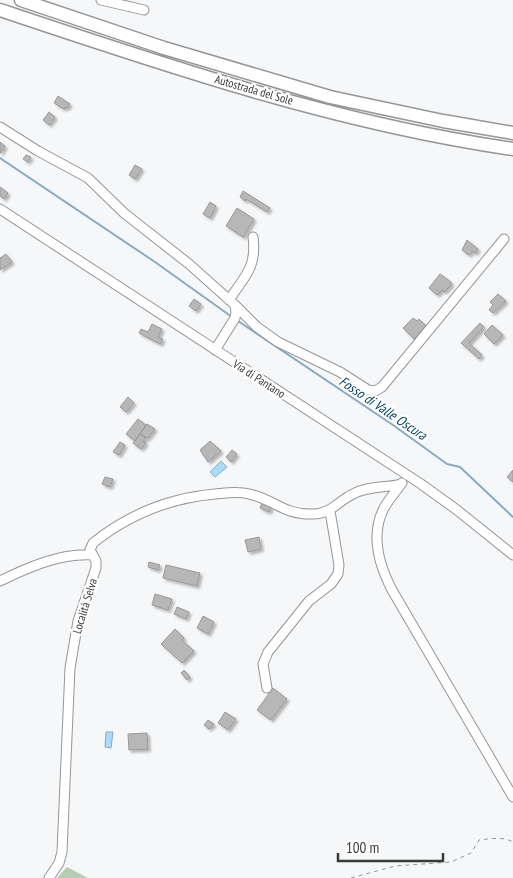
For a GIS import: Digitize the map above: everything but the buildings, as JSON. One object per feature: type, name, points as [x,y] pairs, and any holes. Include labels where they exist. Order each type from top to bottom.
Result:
[{"type":"highway","name":"Autostrada del Sole","points":[[21,0],[164,48],[330,96],[513,133]]},
{"type":"highway","name":"Autostrada del Sole","points":[[0,10],[158,63],[322,110],[460,140],[513,149]]},
{"type":"street","points":[[101,0],[144,10]]},
{"type":"street","points":[[0,127],[38,151],[88,178],[129,217],[189,264],[257,327],[278,342],[340,372],[368,390],[375,391],[382,387],[504,239]]},
{"type":"street","name":"Via di Pantano","points":[[0,208],[406,474],[457,510],[513,555]]},
{"type":"street","points":[[215,350],[236,313],[232,303],[252,265],[255,254],[253,237]]},
{"type":"street","points":[[406,474],[386,505],[380,519],[377,536],[380,562],[392,590],[513,797]]},
{"type":"street","name":"Località Selva","points":[[49,878],[59,863],[62,852],[70,668],[78,622],[96,568],[96,563],[90,549],[94,542],[130,519],[156,507],[197,496],[232,492],[246,493],[294,513],[316,514],[330,511],[355,493],[401,484]]},
{"type":"street","points":[[267,688],[264,664],[268,652],[309,601],[331,584],[338,574],[339,565],[330,511]]},
{"type":"street","points":[[0,581],[54,559],[93,555]]},
{"type":"path","points":[[351,878],[395,866],[451,862],[471,853],[479,840],[496,839],[513,842]]},
{"type":"green space","points":[[67,867],[88,878],[57,878]]},
{"type":"water","points":[[221,461],[227,467],[215,477],[210,472]]},
{"type":"water","points":[[106,732],[113,732],[111,748],[105,747]]},
{"type":"waterway","name":"Fosso di Valle Oscura","points":[[0,158],[155,262],[232,317]]},
{"type":"waterway","name":"Fosso di Valle Oscura","points":[[238,321],[393,425],[447,464],[460,467],[513,517]]}]
